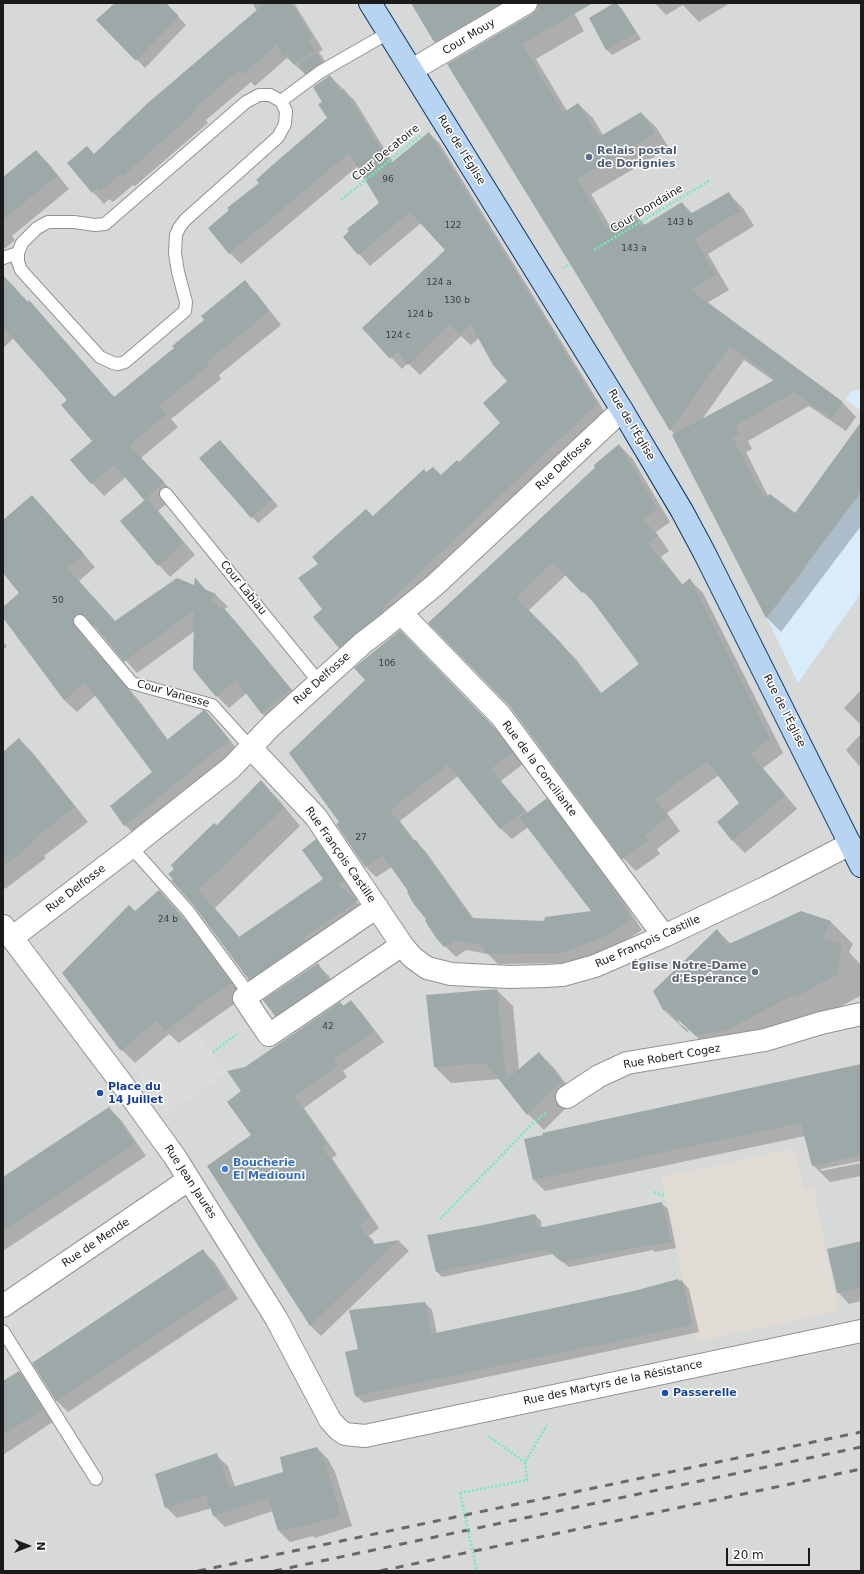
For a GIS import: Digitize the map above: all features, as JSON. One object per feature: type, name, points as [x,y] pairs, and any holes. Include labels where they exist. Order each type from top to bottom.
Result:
[{"type":"street","name":"Rue de l'Église","points":[[370,3],[622,410],[698,540],[861,866]]},
{"type":"street","name":"Cour Mouy","points":[[412,70],[526,3]]},
{"type":"street","name":"Rue Delfosse","points":[[8,932],[132,847],[231,768],[271,726],[319,682],[363,643],[435,585],[622,410]]},
{"type":"street","name":"Rue de la Conciliante","points":[[401,613],[501,716],[664,936]]},
{"type":"street","name":"Rue François Castille","points":[[251,748],[316,817],[402,945],[419,963],[428,968],[451,974],[526,977],[563,974],[595,966],[664,936],[767,887],[850,844]]},
{"type":"street","points":[[377,907],[244,998],[269,1035],[402,945]]},
{"type":"street","name":"Rue Jean Jaurès","points":[[8,932],[163,1140],[276,1318],[330,1420],[345,1434],[364,1436]]},
{"type":"street","name":"Rue Robert Cogez","points":[[567,1097],[599,1076],[626,1063],[765,1040],[821,1023],[861,1014]]},
{"type":"street","name":"Rue de Mende","points":[[3,1306],[188,1180]]},
{"type":"street","name":"Rue des Martyrs de la Résistance","points":[[364,1436],[861,1331]]},
{"type":"lane","points":[[281,101],[320,72],[388,33]]},
{"type":"lane","points":[[264,94],[270,95],[281,101],[286,111],[286,118],[282,131],[278,137],[185,220],[178,228],[175,253],[178,272],[186,302],[185,311],[125,362],[118,364],[100,357],[21,270],[18,262],[18,253],[22,243],[30,233],[48,222],[74,222],[95,225],[105,224],[246,102],[264,94]]},
{"type":"lane","points":[[3,258],[18,253]]},
{"type":"lane","name":"Cour Labiau","points":[[166,494],[319,682]]},
{"type":"lane","name":"Cour Vanesse","points":[[80,621],[132,683],[212,704],[251,748]]},
{"type":"lane","points":[[132,847],[188,911],[249,994]]},
{"type":"lane","points":[[3,1331],[96,1479]]},
{"type":"path","name":"Cour Decatoire","points":[[341,200],[442,118]]},
{"type":"path","name":"Cour Dondaine","points":[[594,250],[709,181]]},
{"type":"path","points":[[213,1052],[258,1019]]},
{"type":"path","points":[[440,1219],[533,1123],[567,1097]]},
{"type":"path","points":[[654,1192],[665,1196]]},
{"type":"path","points":[[477,1571],[460,1493],[527,1480],[525,1462],[566,1393]]},
{"type":"path","points":[[460,1416],[525,1462]]},
{"type":"shaded area","points":[[3,3],[861,3],[861,1571],[3,1571]]},
{"type":"shaded area","points":[[861,389],[861,411],[846,400],[850,392]]},
{"type":"shaded area","points":[[861,422],[861,593],[798,683],[767,618],[806,567],[788,553],[806,498]]},
{"type":"shaded area","points":[[188,1020],[226,1073],[166,1115],[129,1062]]},
{"type":"shaded area","points":[[795,1148],[804,1189],[813,1187],[839,1311],[696,1342],[661,1177]]},
{"type":"building","points":[[115,3],[166,3],[179,16],[136,61],[96,20]]},
{"type":"building","points":[[265,3],[291,3],[312,38],[309,40],[315,51],[293,64],[287,54],[283,56],[277,45],[242,75],[239,70],[195,108],[197,110],[123,176],[121,174],[100,191],[97,188],[92,193],[67,163],[87,146],[94,154],[149,102]]},
{"type":"building","points":[[411,3],[501,3],[434,42]]},
{"type":"building","points":[[538,3],[593,3],[522,44],[563,113],[578,103],[599,137],[641,112],[655,133],[577,179],[606,228],[633,212],[641,227],[682,202],[690,214],[729,192],[740,211],[694,239],[716,275],[691,290],[843,402],[831,418],[794,392],[735,426],[739,434],[733,438],[763,498],[770,494],[795,513],[861,422],[861,492],[766,618],[672,435],[776,379],[730,346],[670,431],[583,285],[447,64],[532,14],[537,9]]},
{"type":"building","points":[[614,3],[617,3],[636,33],[606,50],[589,18]]},
{"type":"building","points":[[317,53],[322,62],[305,74],[299,63]]},
{"type":"building","points":[[330,75],[340,91],[344,89],[390,164],[429,132],[597,404],[382,608],[384,610],[339,648],[313,617],[322,609],[298,578],[318,564],[312,557],[366,509],[373,516],[424,469],[426,472],[433,467],[441,475],[457,460],[459,462],[500,423],[483,403],[507,381],[493,365],[471,325],[459,335],[450,324],[408,365],[398,351],[390,359],[362,328],[445,250],[410,212],[358,255],[343,237],[349,231],[347,229],[379,203],[349,153],[229,254],[208,228],[229,210],[227,208],[259,183],[256,180],[327,118],[318,104],[322,102],[313,87]]},
{"type":"building","points":[[36,150],[57,176],[3,220],[3,177]]},
{"type":"building","points":[[3,275],[28,302],[29,300],[114,397],[174,348],[172,346],[204,320],[201,316],[245,280],[269,311],[207,362],[209,365],[159,406],[166,414],[129,445],[164,482],[144,500],[114,464],[91,484],[70,460],[92,441],[61,405],[67,400],[3,327]]},
{"type":"building","points":[[220,440],[272,499],[251,518],[199,458]]},
{"type":"building","points":[[619,444],[657,508],[644,519],[657,537],[648,544],[682,585],[690,578],[770,739],[750,754],[785,795],[732,841],[717,822],[739,803],[707,761],[655,799],[668,817],[645,835],[648,840],[622,859],[511,708],[428,623],[595,468],[594,465]],"holes":[[[553,562],[582,593],[585,591],[639,664],[600,694],[562,644],[516,597]]]},
{"type":"building","points":[[32,495],[84,554],[67,568],[115,621],[177,578],[194,585],[195,577],[204,589],[216,594],[211,598],[221,610],[224,608],[291,689],[261,713],[236,680],[216,697],[193,669],[194,610],[124,662],[86,616],[82,614],[76,615],[73,619],[74,626],[128,689],[167,740],[204,710],[229,740],[124,826],[110,806],[152,772],[85,682],[64,700],[3,618],[3,607],[19,593],[3,573],[3,520]]},
{"type":"building","points":[[147,498],[184,543],[158,566],[120,521]]},
{"type":"building","points":[[400,630],[491,724],[513,753],[491,769],[525,811],[500,829],[448,765],[390,810],[413,841],[416,840],[471,918],[544,921],[545,917],[591,911],[520,818],[547,798],[604,876],[632,919],[606,936],[562,953],[487,954],[480,944],[455,940],[444,947],[436,938],[427,924],[426,919],[413,903],[407,892],[408,891],[383,856],[365,867],[336,824],[339,822],[289,753],[365,680],[354,668]]},
{"type":"building","points":[[19,738],[75,807],[31,841],[33,843],[3,866],[3,752]]},
{"type":"building","points":[[261,780],[284,808],[198,890],[239,937],[323,879],[302,850],[316,839],[344,881],[338,885],[357,901],[303,938],[305,941],[249,980],[194,906],[171,880],[173,879],[168,874],[174,869],[171,865],[214,823],[217,825]]},
{"type":"building","points":[[159,890],[182,916],[232,984],[208,999],[165,1031],[157,1020],[121,1051],[62,973],[129,905],[135,911]]},
{"type":"building","name":"Église Notre-Dame d'Espérance","points":[[801,911],[831,921],[823,938],[841,944],[838,974],[795,997],[793,995],[731,1028],[721,1031],[696,1036],[666,1009],[663,1010],[653,991],[717,929],[727,945]]},
{"type":"building","points":[[318,963],[328,980],[275,1016],[263,1000]]},
{"type":"building","points":[[497,989],[506,1080],[539,1052],[561,1081],[527,1115],[486,1063],[434,1067],[426,995]]},
{"type":"building","points":[[351,1000],[374,1031],[333,1060],[337,1066],[294,1097],[327,1144],[322,1147],[369,1217],[359,1225],[364,1229],[362,1231],[375,1244],[399,1240],[310,1326],[207,1166],[251,1135],[227,1102],[241,1091],[227,1071],[245,1067],[340,1002],[343,1006]]},
{"type":"building","points":[[861,1064],[861,1155],[812,1166],[801,1123],[533,1180],[524,1139],[543,1135],[542,1133]]},
{"type":"building","points":[[109,1107],[135,1143],[3,1231],[3,1177]]},
{"type":"building","points":[[662,1202],[671,1242],[648,1245],[562,1262],[546,1249],[436,1272],[427,1235],[535,1214],[538,1228]]},
{"type":"building","points":[[861,1241],[861,1288],[837,1293],[827,1249]]},
{"type":"building","points":[[203,1249],[227,1287],[56,1401],[32,1363]]},
{"type":"building","points":[[678,1279],[679,1281],[682,1280],[692,1325],[355,1396],[345,1352],[358,1349],[349,1310],[425,1302],[431,1334],[634,1291]]},
{"type":"building","points":[[19,1371],[43,1409],[3,1435],[3,1381]]},
{"type":"building","points":[[317,1447],[324,1460],[341,1515],[303,1527],[302,1525],[285,1530],[278,1531],[268,1498],[213,1516],[206,1495],[165,1508],[155,1474],[217,1453],[229,1488],[283,1472],[280,1457]]},
{"type":"railway","points":[[198,1571],[861,1432]]},
{"type":"railway","points":[[274,1571],[861,1447]]},
{"type":"railway","points":[[380,1571],[861,1469]]},
{"type":"place","name":"Relais postal de Dorignies","points":[[589,157]]},
{"type":"place","name":"Église Notre-Dame d'Espérance","points":[[755,972]]},
{"type":"place","name":"Place du 14 Juillet","points":[[100,1093]]},
{"type":"place","name":"Boucherie El Mediouni","points":[[225,1169]]},
{"type":"place","name":"Passerelle","points":[[665,1393]]}]
